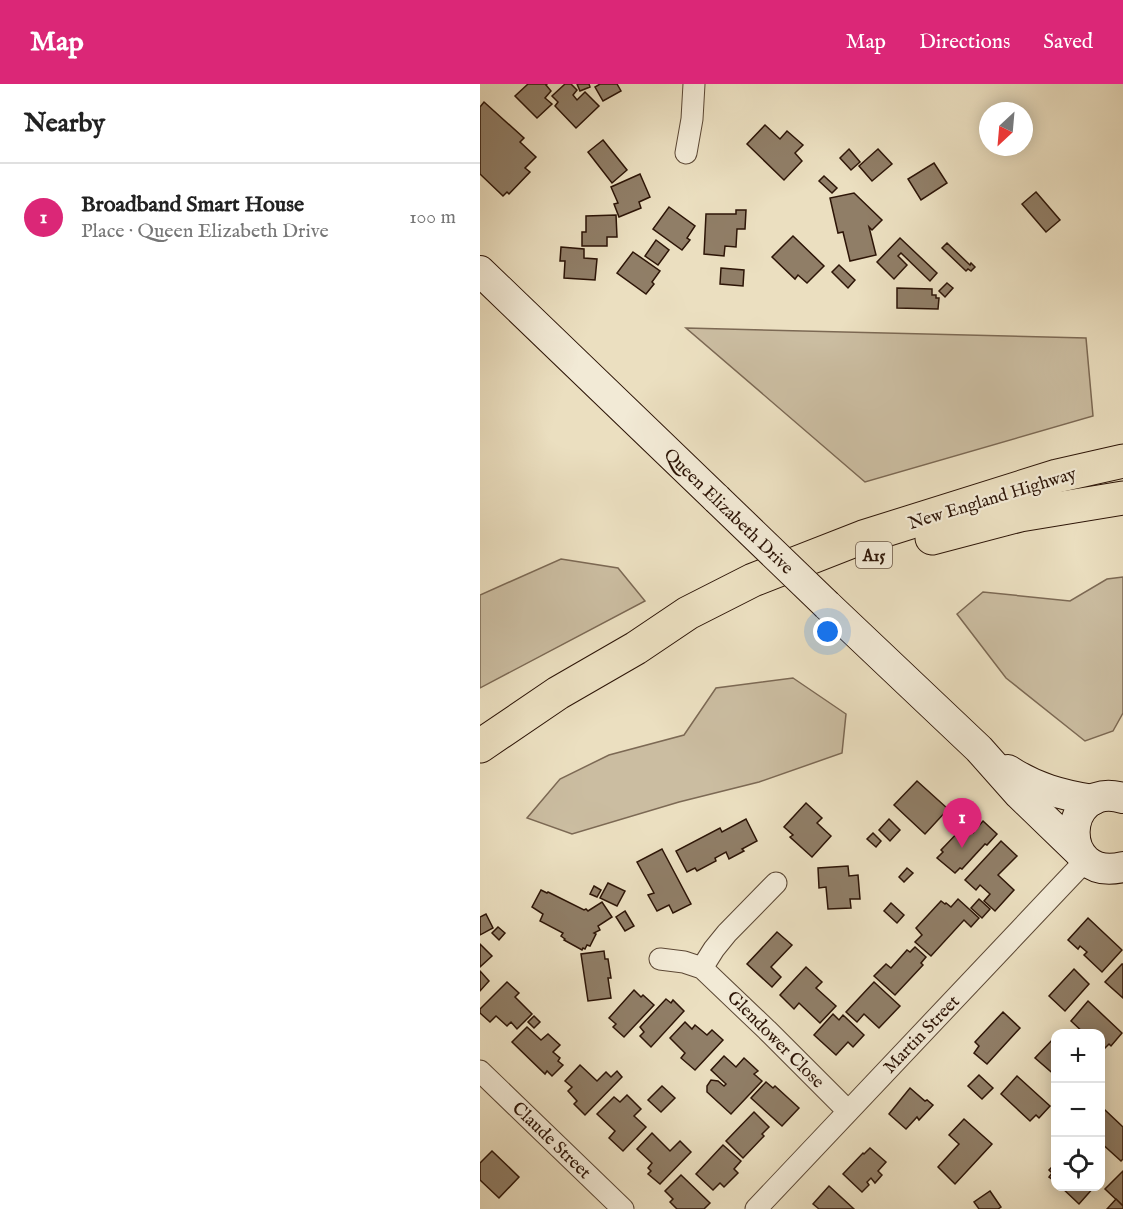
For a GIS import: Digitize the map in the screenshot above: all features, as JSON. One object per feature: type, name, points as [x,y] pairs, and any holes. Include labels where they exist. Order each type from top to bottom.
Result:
[{"type":"highway","name":"New England Highway","points":[[480,746],[558,693],[636,648],[688,614],[753,580],[863,537],[1058,476],[1123,461]]},
{"type":"highway","points":[[1058,476],[1091,477],[1123,474]]},
{"type":"highway","name":"New England Highway","points":[[636,648],[750,599],[846,563],[1020,514],[1123,498]]},
{"type":"street","points":[[686,153],[692,119],[694,84]]},
{"type":"street","name":"Queen Elizabeth Drive","points":[[480,271],[979,749],[1019,794],[1103,865]]},
{"type":"street","name":"Queen Elizabeth Drive","points":[[979,749],[1030,783],[1051,791],[1113,793]]},
{"type":"street","points":[[1103,865],[1075,841],[1075,822],[1085,806],[1113,793]]},
{"type":"street","name":"Martin Street","points":[[756,1209],[848,1111],[1103,865]]},
{"type":"street","points":[[702,968],[714,948],[727,933],[776,883]]},
{"type":"street","name":"Glendower Close","points":[[660,959],[684,962],[702,968],[848,1111]]},
{"type":"street","name":"Claude Street","points":[[480,1071],[623,1209]]},
{"type":"shaded area","points":[[686,328],[1086,338],[1093,416],[865,482]]},
{"type":"shaded area","points":[[561,559],[618,568],[645,601],[480,688],[480,595]]},
{"type":"shaded area","points":[[1123,577],[1123,713],[1113,731],[1085,741],[1006,678],[957,614],[983,592],[1070,601],[1107,579]]},
{"type":"shaded area","points":[[793,678],[846,714],[842,753],[759,782],[679,802],[572,834],[527,818],[560,779],[609,755],[684,735],[716,688]]},
{"type":"building","points":[[528,84],[547,84],[551,91],[545,98],[552,104],[537,118],[515,96]]},
{"type":"building","points":[[565,84],[571,84],[577,90],[573,95],[577,100],[585,92],[599,106],[576,128],[555,106],[558,102],[552,96]]},
{"type":"building","points":[[577,84],[589,84],[590,87],[580,91]]},
{"type":"building","points":[[600,84],[617,84],[621,91],[603,101],[595,87]]},
{"type":"building","points":[[484,102],[524,138],[520,142],[536,157],[525,168],[530,172],[509,194],[507,192],[503,196],[480,174],[480,107]]},
{"type":"building","points":[[765,125],[780,139],[787,131],[803,145],[795,153],[802,161],[784,180],[747,144]]},
{"type":"building","points":[[603,140],[627,170],[612,183],[588,152]]},
{"type":"building","points":[[849,149],[860,162],[851,170],[840,158]]},
{"type":"building","points":[[878,149],[892,164],[872,181],[859,166]]},
{"type":"building","points":[[934,163],[947,183],[921,200],[908,179]]},
{"type":"building","points":[[640,174],[650,197],[639,202],[641,208],[619,217],[614,204],[618,203],[611,187]]},
{"type":"building","points":[[824,176],[837,188],[832,193],[819,181]]},
{"type":"building","points":[[1036,192],[1060,220],[1046,232],[1022,204]]},
{"type":"building","points":[[854,193],[882,220],[872,230],[869,227],[876,255],[850,261],[843,232],[838,233],[830,198]]},
{"type":"building","points":[[669,207],[695,226],[687,238],[690,240],[682,250],[653,229]]},
{"type":"building","points":[[736,210],[746,210],[745,229],[737,229],[736,247],[725,246],[724,256],[704,254],[706,214],[736,214]]},
{"type":"building","points":[[616,215],[617,237],[607,237],[607,246],[582,246],[582,232],[586,232],[586,216]]},
{"type":"building","points":[[793,236],[824,266],[807,283],[798,275],[795,279],[772,257]]},
{"type":"building","points":[[900,238],[937,273],[930,281],[901,253],[898,256],[907,265],[894,279],[877,262]]},
{"type":"building","points":[[656,240],[669,250],[658,265],[645,256]]},
{"type":"building","points":[[947,243],[975,267],[971,271],[968,269],[966,271],[942,248]]},
{"type":"building","points":[[561,247],[584,249],[584,258],[597,259],[595,280],[564,278],[565,261],[560,261]]},
{"type":"building","points":[[633,252],[660,271],[646,294],[617,273]]},
{"type":"building","points":[[839,265],[855,280],[848,288],[832,272]]},
{"type":"building","points":[[721,268],[744,270],[743,286],[720,284]]},
{"type":"building","points":[[947,283],[953,288],[945,297],[939,291]]},
{"type":"building","points":[[897,288],[932,289],[932,295],[939,298],[938,309],[897,308]]},
{"type":"building","points":[[917,781],[948,809],[925,834],[894,805]]},
{"type":"building","points":[[806,803],[822,818],[817,823],[831,836],[812,857],[790,837],[793,835],[784,827]]},
{"type":"building","points":[[746,819],[757,841],[729,859],[726,852],[715,858],[716,861],[697,871],[695,868],[687,872],[676,851],[720,828],[722,832]]},
{"type":"building","points":[[889,819],[900,830],[890,841],[879,830]]},
{"type":"building","points":[[983,821],[997,834],[962,869],[960,868],[955,873],[937,858],[943,852],[941,850],[965,825],[973,833]]},
{"type":"building","points":[[873,833],[881,841],[876,847],[867,839]]},
{"type":"building","points":[[1001,841],[1017,856],[998,875],[1014,890],[995,911],[984,901],[990,894],[980,885],[976,890],[965,880]]},
{"type":"building","points":[[662,849],[691,904],[673,913],[669,905],[657,911],[648,895],[654,893],[637,862]]},
{"type":"building","points":[[848,866],[849,876],[858,875],[860,899],[850,899],[851,908],[828,909],[826,887],[819,888],[818,868]]},
{"type":"building","points":[[907,868],[913,873],[904,882],[899,877]]},
{"type":"building","points":[[608,883],[625,891],[617,906],[600,898]]},
{"type":"building","points":[[594,886],[601,890],[597,897],[590,894]]},
{"type":"building","points":[[541,890],[588,911],[602,902],[612,917],[598,926],[600,930],[594,933],[596,934],[590,946],[587,945],[582,950],[564,940],[561,936],[563,933],[540,921],[543,914],[532,907]]},
{"type":"building","points":[[958,899],[979,918],[971,927],[964,920],[931,956],[915,942],[922,935],[916,928],[941,901],[951,907]]},
{"type":"building","points":[[979,899],[990,909],[982,918],[971,908]]},
{"type":"building","points":[[891,903],[904,915],[897,923],[884,911]]},
{"type":"building","points":[[625,911],[634,926],[625,931],[616,917]]},
{"type":"building","points":[[486,914],[493,928],[480,935],[480,917]]},
{"type":"building","points":[[1088,918],[1122,950],[1102,972],[1084,955],[1087,952],[1080,946],[1078,949],[1068,940]]},
{"type":"building","points":[[498,927],[505,933],[499,940],[492,933]]},
{"type":"building","points":[[777,932],[792,945],[771,967],[781,977],[772,987],[747,964]]},
{"type":"building","points":[[480,944],[492,956],[480,967]]},
{"type":"building","points":[[915,947],[926,957],[921,963],[923,965],[895,995],[874,976],[886,964],[891,968],[907,950],[910,952]]},
{"type":"building","points":[[604,951],[605,959],[608,959],[611,978],[608,978],[611,998],[588,1001],[581,954]]},
{"type":"building","points":[[1123,964],[1123,998],[1105,982]]},
{"type":"building","points":[[806,967],[822,982],[816,988],[836,1006],[820,1023],[799,1003],[794,1009],[780,995]]},
{"type":"building","points":[[1074,969],[1089,984],[1065,1011],[1049,996]]},
{"type":"building","points":[[480,971],[489,981],[480,991]]},
{"type":"building","points":[[507,982],[519,993],[515,997],[532,1014],[517,1029],[511,1022],[507,1026],[496,1016],[490,1022],[480,1013],[480,1009]]},
{"type":"building","points":[[874,982],[900,1006],[879,1028],[864,1014],[857,1022],[846,1012]]},
{"type":"building","points":[[634,990],[654,1005],[624,1037],[613,1027],[616,1024],[609,1018]]},
{"type":"building","points":[[666,999],[671,1003],[673,1000],[684,1011],[651,1047],[640,1036],[644,1032],[640,1027]]},
{"type":"building","points":[[1088,1001],[1122,1033],[1111,1046],[1109,1044],[1105,1048],[1105,1029],[1080,1029],[1071,1021]]},
{"type":"building","points":[[1003,1012],[1020,1028],[987,1064],[974,1053],[979,1046],[975,1042]]},
{"type":"building","points":[[833,1014],[839,1020],[843,1015],[864,1035],[853,1047],[848,1042],[836,1055],[814,1035]]},
{"type":"building","points":[[534,1016],[540,1022],[534,1028],[528,1022]]},
{"type":"building","points":[[685,1022],[692,1029],[695,1025],[707,1035],[712,1030],[723,1040],[695,1070],[681,1058],[685,1053],[670,1038]]},
{"type":"building","points":[[527,1027],[541,1040],[548,1034],[560,1045],[553,1052],[560,1058],[558,1061],[563,1065],[552,1076],[547,1071],[545,1074],[512,1042]]},
{"type":"building","points":[[1051,1041],[1051,1072],[1035,1058]]},
{"type":"building","points":[[724,1056],[736,1067],[744,1058],[758,1071],[754,1074],[762,1081],[731,1114],[707,1092],[707,1086],[711,1080],[718,1081],[724,1086],[726,1084],[711,1070]]},
{"type":"building","points":[[580,1065],[597,1081],[606,1072],[611,1077],[617,1071],[622,1077],[585,1115],[574,1104],[577,1101],[568,1091],[572,1087],[565,1081]]},
{"type":"building","points":[[979,1075],[993,1088],[982,1099],[968,1086]]},
{"type":"building","points":[[1017,1076],[1050,1106],[1039,1118],[1036,1115],[1030,1121],[1001,1094]]},
{"type":"building","points":[[766,1082],[773,1088],[775,1086],[799,1108],[782,1126],[751,1098]]},
{"type":"building","points":[[662,1086],[675,1098],[661,1112],[648,1100]]},
{"type":"building","points":[[910,1088],[933,1105],[919,1120],[917,1117],[906,1129],[889,1114]]},
{"type":"building","points":[[627,1095],[641,1109],[634,1116],[646,1127],[623,1151],[609,1138],[615,1131],[597,1114],[614,1097],[620,1102]]},
{"type":"building","points":[[1105,1110],[1123,1127],[1123,1159],[1121,1161],[1105,1147]]},
{"type":"building","points":[[754,1112],[769,1127],[762,1134],[764,1136],[743,1158],[726,1141]]},
{"type":"building","points":[[964,1119],[992,1144],[955,1184],[938,1167],[959,1144],[949,1135]]},
{"type":"building","points":[[652,1133],[670,1151],[680,1141],[691,1152],[660,1184],[648,1174],[651,1171],[648,1168],[652,1163],[637,1149]]},
{"type":"building","points":[[723,1145],[741,1161],[734,1169],[738,1173],[724,1187],[720,1183],[713,1190],[696,1174]]},
{"type":"building","points":[[870,1148],[886,1162],[878,1171],[882,1175],[875,1183],[871,1178],[867,1182],[869,1185],[862,1192],[843,1174]]},
{"type":"building","points":[[492,1151],[519,1177],[499,1198],[480,1180],[480,1163]]},
{"type":"building","points":[[1123,1171],[1123,1206],[1105,1189]]},
{"type":"building","points":[[681,1175],[710,1203],[704,1209],[677,1209],[670,1202],[673,1199],[665,1191]]},
{"type":"building","points":[[829,1186],[854,1209],[819,1209],[813,1204]]},
{"type":"building","points":[[990,1191],[1001,1207],[979,1209],[974,1202]]},
{"type":"building","points":[[1065,1191],[1091,1191],[1079,1204]]},
{"type":"building","points":[[1116,1199],[1123,1209],[1107,1209]]},
{"type":"place","name":"Broadband Smart House","points":[[962,848]]}]
